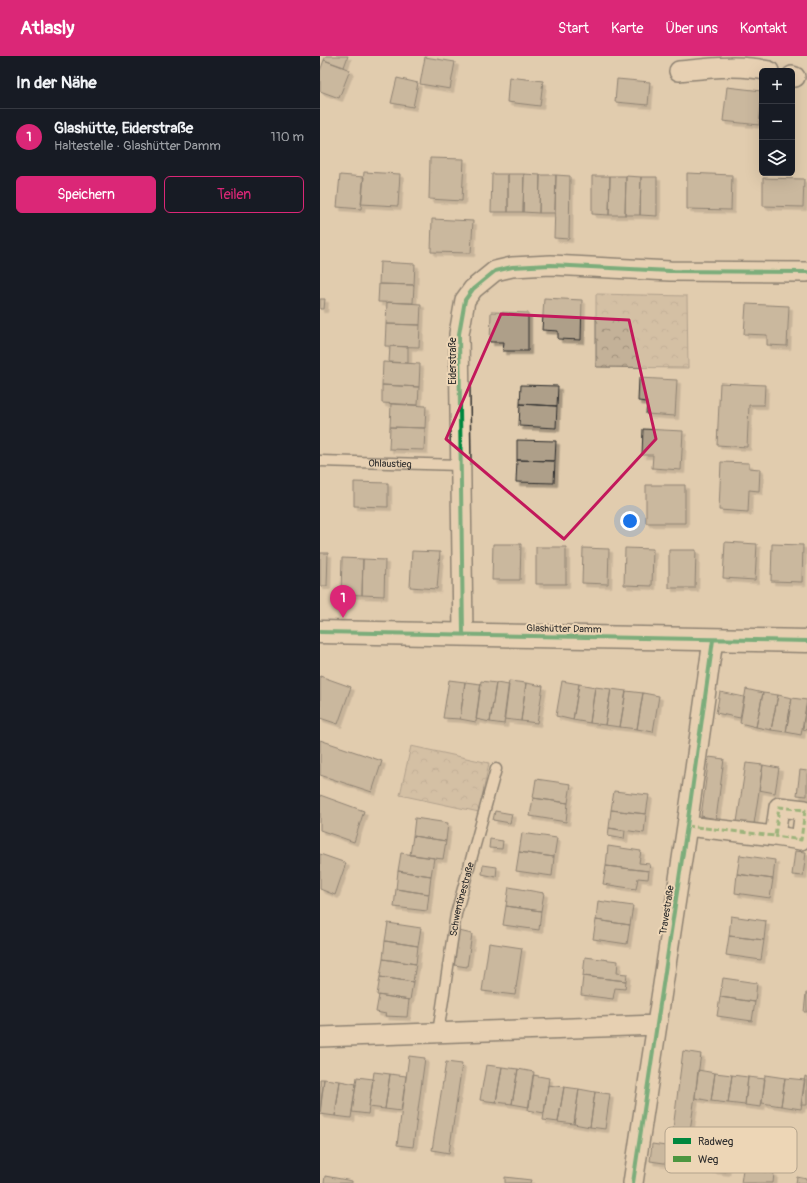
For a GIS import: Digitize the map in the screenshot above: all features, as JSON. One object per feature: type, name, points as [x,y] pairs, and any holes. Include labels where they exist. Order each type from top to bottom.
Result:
[{"type":"street","points":[[679,71],[733,66],[751,61],[764,68]]},
{"type":"street","name":"Eiderstraße","points":[[463,634],[459,334],[465,300],[481,281],[495,271],[512,267],[551,266],[670,271],[807,272]]},
{"type":"street","name":"Glashütter Damm","points":[[320,632],[807,641]]},
{"type":"street","name":"Travestraße","points":[[633,1183],[687,826],[713,640]]},
{"type":"street","points":[[687,826],[775,836]]},
{"type":"street","points":[[320,1037],[657,1025]]},
{"type":"lane","name":"Ohlaustieg","points":[[320,461],[460,465]]},
{"type":"lane","name":"Schwentinestraße","points":[[438,1033],[456,914],[496,769]]},
{"type":"highlighted area","points":[[501,314],[629,320],[656,439],[564,539],[446,439]]},
{"type":"green space","points":[[596,294],[687,296],[688,368],[596,367]]},
{"type":"green space","points":[[411,746],[489,763],[479,812],[400,795]]},
{"type":"building","points":[[326,56],[348,56],[344,67],[324,60]]},
{"type":"building","points":[[425,57],[455,62],[450,89],[420,84]]},
{"type":"building","points":[[324,60],[350,70],[339,98],[320,91],[320,71]]},
{"type":"building","points":[[509,77],[543,81],[540,106],[507,102]]},
{"type":"building","points":[[397,78],[418,83],[413,107],[391,103]]},
{"type":"building","points":[[617,79],[650,82],[648,105],[615,102]]},
{"type":"building","points":[[727,87],[759,91],[759,125],[723,121]]},
{"type":"building","points":[[430,158],[464,159],[462,201],[429,199]]},
{"type":"building","points":[[364,172],[400,174],[398,206],[361,204]]},
{"type":"building","points":[[687,173],[732,175],[731,210],[687,209]]},
{"type":"building","points":[[492,174],[508,174],[508,212],[491,212]]},
{"type":"building","points":[[508,174],[524,174],[523,212],[508,212]]},
{"type":"building","points":[[524,174],[540,175],[539,213],[523,212]]},
{"type":"building","points":[[340,175],[364,177],[361,209],[337,207]]},
{"type":"building","points":[[540,175],[556,175],[555,213],[539,213]]},
{"type":"building","points":[[556,175],[570,176],[569,239],[554,238]]},
{"type":"building","points":[[592,176],[610,176],[609,215],[592,214]]},
{"type":"building","points":[[610,176],[626,176],[625,215],[609,215]]},
{"type":"building","points":[[626,176],[641,177],[640,215],[625,215]]},
{"type":"building","points":[[641,177],[657,177],[657,216],[640,215]]},
{"type":"building","points":[[763,178],[804,179],[803,207],[763,206]]},
{"type":"building","points":[[432,219],[473,221],[471,253],[431,252]]},
{"type":"building","points":[[380,262],[415,264],[414,285],[379,284]]},
{"type":"building","points":[[379,284],[414,285],[413,303],[378,302]]},
{"type":"building","points":[[544,298],[582,300],[581,340],[558,339],[558,331],[542,330]]},
{"type":"building","points":[[320,299],[325,299],[324,309],[320,309]]},
{"type":"building","points":[[387,302],[421,304],[420,325],[386,324]]},
{"type":"building","points":[[746,304],[789,306],[787,346],[767,345],[767,335],[744,334]]},
{"type":"building","points":[[491,312],[528,313],[528,351],[503,351],[504,342],[490,342]]},
{"type":"building","points":[[386,324],[420,325],[419,347],[385,346]]},
{"type":"building","points":[[390,346],[408,347],[408,363],[389,362]]},
{"type":"building","points":[[383,362],[420,364],[419,387],[382,385]]},
{"type":"building","points":[[639,378],[677,380],[675,416],[646,414],[647,402],[638,401]]},
{"type":"building","points":[[720,383],[765,385],[764,405],[749,405],[747,447],[717,445]]},
{"type":"building","points":[[382,385],[419,387],[418,405],[382,403]]},
{"type":"building","points":[[521,385],[558,386],[557,406],[520,404]]},
{"type":"building","points":[[391,404],[426,406],[425,428],[390,427]]},
{"type":"building","points":[[520,404],[557,406],[556,428],[519,426]]},
{"type":"building","points":[[390,427],[425,428],[424,450],[389,449]]},
{"type":"building","points":[[643,429],[683,431],[681,470],[652,468],[653,455],[642,455]]},
{"type":"building","points":[[517,440],[556,441],[555,461],[517,460]]},
{"type":"building","points":[[517,460],[555,461],[554,483],[516,482]]},
{"type":"building","points":[[721,462],[749,463],[749,468],[760,469],[759,491],[749,490],[748,512],[719,510]]},
{"type":"building","points":[[354,482],[388,483],[388,507],[354,506]]},
{"type":"building","points":[[646,485],[685,485],[685,523],[646,523]]},
{"type":"building","points":[[725,542],[757,544],[755,580],[723,578]]},
{"type":"building","points":[[493,544],[521,544],[520,580],[492,580]]},
{"type":"building","points":[[772,544],[803,545],[802,582],[771,581]]},
{"type":"building","points":[[536,547],[566,547],[566,584],[536,584]]},
{"type":"building","points":[[583,548],[609,549],[608,584],[582,583]]},
{"type":"building","points":[[625,548],[653,549],[652,586],[624,585]]},
{"type":"building","points":[[669,550],[696,550],[695,588],[669,588]]},
{"type":"building","points":[[412,551],[440,552],[437,589],[410,587]]},
{"type":"building","points":[[320,553],[328,553],[327,586],[320,586]]},
{"type":"building","points":[[342,558],[363,559],[362,595],[341,594]]},
{"type":"building","points":[[363,559],[385,560],[384,596],[362,595]]},
{"type":"building","points":[[320,676],[351,687],[338,724],[320,718]]},
{"type":"building","points":[[449,680],[465,682],[460,719],[443,718]]},
{"type":"building","points":[[481,681],[496,683],[490,722],[476,719]]},
{"type":"building","points":[[509,681],[526,683],[521,721],[504,719]]},
{"type":"building","points":[[562,681],[579,684],[573,720],[556,716]]},
{"type":"building","points":[[465,682],[481,684],[476,722],[460,719]]},
{"type":"building","points":[[496,683],[509,685],[504,724],[490,722]]},
{"type":"building","points":[[526,683],[543,686],[537,723],[521,721]]},
{"type":"building","points":[[579,684],[595,687],[590,723],[573,720]]},
{"type":"building","points":[[595,687],[611,689],[605,725],[590,723]]},
{"type":"building","points":[[611,689],[626,691],[620,727],[605,725]]},
{"type":"building","points":[[746,689],[763,693],[756,727],[740,723]]},
{"type":"building","points":[[626,691],[643,693],[637,729],[620,727]]},
{"type":"building","points":[[720,692],[744,697],[740,718],[716,713]]},
{"type":"building","points":[[643,693],[659,696],[653,732],[637,729]]},
{"type":"building","points":[[763,693],[778,695],[771,730],[756,727]]},
{"type":"building","points":[[778,695],[792,698],[786,732],[771,730]]},
{"type":"building","points":[[792,698],[807,700],[801,735],[786,732]]},
{"type":"building","points":[[807,707],[807,730],[803,729]]},
{"type":"building","points":[[320,740],[382,761],[372,792],[320,775]]},
{"type":"building","points":[[709,757],[724,759],[716,819],[701,816]]},
{"type":"building","points":[[746,763],[763,765],[754,824],[737,822]]},
{"type":"building","points":[[763,765],[779,768],[775,793],[759,790]]},
{"type":"building","points":[[800,770],[807,771],[807,796],[797,795]]},
{"type":"building","points":[[536,779],[571,784],[568,803],[533,798]]},
{"type":"building","points":[[614,791],[649,795],[646,814],[611,810]]},
{"type":"building","points":[[320,795],[364,811],[354,842],[320,830]]},
{"type":"building","points":[[533,798],[568,803],[566,822],[530,816]]},
{"type":"building","points":[[611,810],[646,814],[644,833],[609,828]]},
{"type":"building","points":[[495,811],[512,814],[510,823],[493,820]]},
{"type":"building","points":[[415,818],[448,823],[446,841],[413,836]]},
{"type":"building","points":[[609,828],[625,831],[624,839],[608,836]]},
{"type":"building","points":[[522,833],[557,838],[554,857],[519,852]]},
{"type":"building","points":[[413,836],[446,841],[443,859],[410,855]]},
{"type":"building","points":[[490,839],[503,841],[502,849],[489,848]]},
{"type":"building","points":[[608,846],[641,851],[639,863],[650,864],[649,871],[606,866]]},
{"type":"building","points":[[795,851],[806,852],[803,876],[792,875]]},
{"type":"building","points":[[519,852],[554,857],[552,876],[516,871]]},
{"type":"building","points":[[401,853],[434,858],[431,876],[398,871]]},
{"type":"building","points":[[320,854],[346,863],[335,895],[320,889]]},
{"type":"building","points":[[740,855],[775,860],[773,879],[737,874]]},
{"type":"building","points":[[483,865],[497,867],[496,877],[482,874]]},
{"type":"building","points":[[606,866],[649,871],[648,879],[638,878],[636,889],[603,884]]},
{"type":"building","points":[[398,871],[431,876],[429,894],[396,889]]},
{"type":"building","points":[[737,874],[773,879],[770,898],[735,893]]},
{"type":"building","points":[[509,887],[544,893],[541,911],[506,906]]},
{"type":"building","points":[[396,889],[429,894],[427,911],[394,907]]},
{"type":"building","points":[[598,901],[633,906],[630,925],[596,920]]},
{"type":"building","points":[[506,906],[541,911],[539,930],[503,925]]},
{"type":"building","points":[[731,916],[766,921],[764,940],[729,936]]},
{"type":"building","points":[[596,920],[630,925],[627,944],[593,939]]},
{"type":"building","points":[[388,923],[421,928],[418,946],[385,941]]},
{"type":"building","points":[[459,931],[472,934],[467,967],[454,965]]},
{"type":"building","points":[[729,936],[764,940],[761,960],[726,955]]},
{"type":"building","points":[[385,941],[418,946],[416,964],[383,959]]},
{"type":"building","points":[[489,943],[522,948],[515,995],[482,991]]},
{"type":"building","points":[[585,957],[618,961],[617,973],[627,974],[626,981],[583,976]]},
{"type":"building","points":[[383,959],[416,964],[413,982],[380,977]]},
{"type":"building","points":[[583,976],[626,981],[625,989],[615,988],[613,999],[581,995]]},
{"type":"building","points":[[380,977],[413,982],[410,1000],[377,995]]},
{"type":"building","points":[[723,978],[757,983],[755,1002],[720,997]]},
{"type":"building","points":[[806,993],[807,1012],[804,1012]]},
{"type":"building","points":[[379,995],[409,1000],[407,1017],[385,1016],[386,1014],[376,1012]]},
{"type":"building","points":[[720,997],[755,1002],[752,1021],[717,1016]]},
{"type":"building","points":[[683,1051],[701,1054],[691,1127],[673,1127]]},
{"type":"building","points":[[409,1056],[425,1058],[413,1147],[397,1145]]},
{"type":"building","points":[[446,1062],[462,1064],[449,1153],[432,1150]]},
{"type":"building","points":[[486,1065],[502,1067],[496,1102],[480,1100]]},
{"type":"building","points":[[502,1067],[518,1069],[512,1104],[496,1102]]},
{"type":"building","points":[[518,1069],[534,1072],[529,1107],[512,1104]]},
{"type":"building","points":[[698,1070],[715,1073],[711,1101],[695,1098]]},
{"type":"building","points":[[374,1072],[390,1074],[385,1109],[369,1107]]},
{"type":"building","points":[[715,1073],[732,1075],[728,1103],[711,1101]]},
{"type":"building","points":[[390,1074],[406,1076],[401,1111],[385,1109]]},
{"type":"building","points":[[533,1075],[549,1078],[544,1113],[528,1110]]},
{"type":"building","points":[[732,1075],[748,1077],[745,1105],[728,1103]]},
{"type":"building","points":[[765,1075],[785,1078],[781,1106],[762,1103]]},
{"type":"building","points":[[805,1076],[807,1077],[807,1105],[801,1105]]},
{"type":"building","points":[[357,1077],[373,1079],[368,1114],[352,1112]]},
{"type":"building","points":[[748,1077],[765,1079],[761,1107],[745,1105]]},
{"type":"building","points":[[785,1078],[805,1080],[801,1109],[781,1106]]},
{"type":"building","points":[[320,1079],[324,1079],[320,1111]]},
{"type":"building","points":[[324,1079],[340,1081],[335,1116],[320,1114]]},
{"type":"building","points":[[340,1081],[356,1084],[351,1118],[335,1116]]},
{"type":"building","points":[[548,1085],[564,1087],[558,1122],[543,1120]]},
{"type":"building","points":[[564,1087],[579,1089],[574,1124],[558,1122]]},
{"type":"building","points":[[579,1089],[595,1092],[590,1127],[574,1124]]},
{"type":"building","points":[[595,1092],[610,1094],[605,1129],[590,1127]]},
{"type":"building","points":[[652,1144],[665,1146],[665,1163],[650,1161]]},
{"type":"building","points":[[742,1173],[774,1173],[773,1183],[741,1183]]},
{"type":"building","points":[[325,1176],[352,1181],[352,1183],[324,1183]]},
{"type":"building","points":[[505,1177],[531,1180],[530,1183],[505,1183]]},
{"type":"building","points":[[797,1177],[807,1179],[807,1183],[796,1183]]},
{"type":"marked path","points":[[687,826],[775,836],[779,807],[805,810],[801,840],[775,836]]},
{"type":"cycle path","points":[[463,634],[459,334],[465,300],[473,289],[495,271],[512,267],[551,265],[670,271],[807,272]]},
{"type":"cycle path","points":[[320,632],[807,641]]},
{"type":"cycle path","points":[[633,1183],[687,826],[713,640]]},
{"type":"place","name":"Glashütte, Eiderstraße","points":[[343,618]]}]
